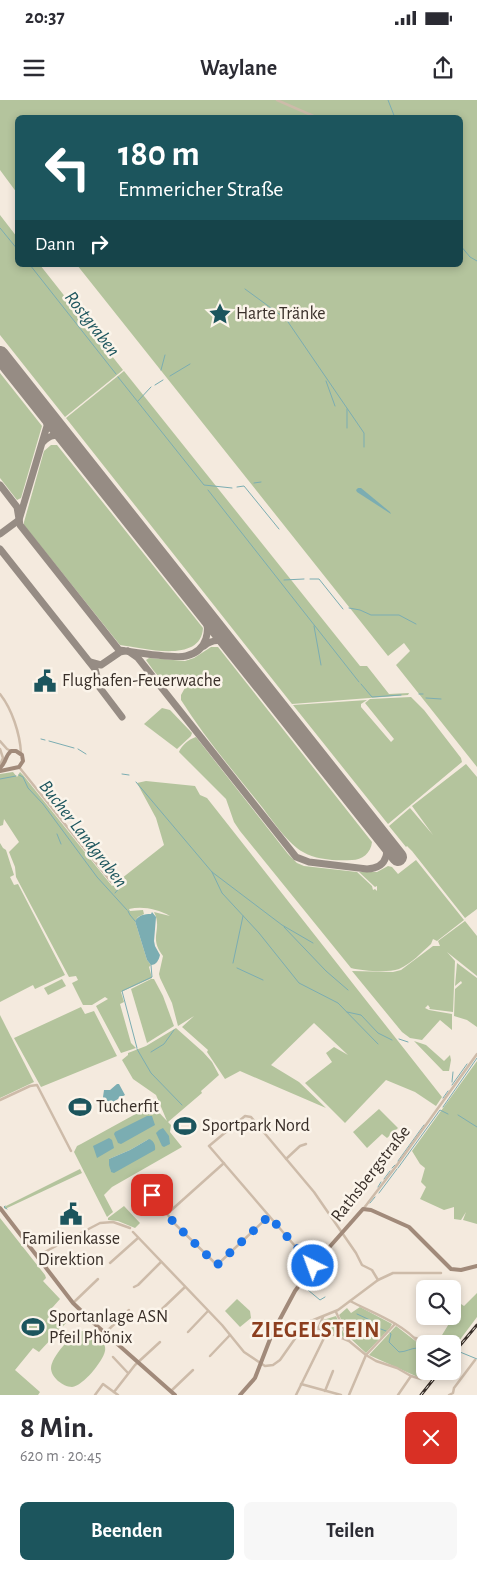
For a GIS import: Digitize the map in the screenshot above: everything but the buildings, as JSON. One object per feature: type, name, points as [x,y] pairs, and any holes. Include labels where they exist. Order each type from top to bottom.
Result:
[{"type":"main road","points":[[11,751],[21,753],[23,761],[17,768],[0,768],[11,751]]},
{"type":"main road","points":[[6,759],[8,766],[17,768]]},
{"type":"main road","points":[[0,1208],[73,1303],[175,1395]]},
{"type":"main road","points":[[364,1208],[406,1225],[448,1266],[458,1270],[477,1266]]},
{"type":"main road","name":"Rathsbergstraße","points":[[242,1394],[254,1380],[280,1316],[295,1291],[313,1266],[364,1208]]},
{"type":"main road","points":[[0,1212],[25,1241]]},
{"type":"street","points":[[277,100],[311,115]]},
{"type":"street","points":[[0,694],[4,699],[16,730],[21,753]]},
{"type":"street","points":[[0,741],[11,751]]},
{"type":"street","points":[[0,748],[6,759]]},
{"type":"street","points":[[0,748],[3,758],[0,768]]},
{"type":"street","points":[[17,768],[112,883]]},
{"type":"street","name":"Rathsbergstraße","points":[[364,1208],[477,1054]]},
{"type":"street","points":[[0,1100],[30,1086],[37,1085],[71,1151]]},
{"type":"street","points":[[313,1266],[210,1146],[245,1116],[248,1116],[319,1199],[356,1253],[362,1265],[372,1270],[378,1280]]},
{"type":"street","points":[[286,1159],[300,1146],[306,1144]]},
{"type":"street","points":[[167,1214],[224,1163]]},
{"type":"street","points":[[151,1190],[152,1195],[167,1214],[217,1265],[269,1216]]},
{"type":"street","points":[[37,1256],[100,1224],[113,1222],[130,1228]]},
{"type":"street","points":[[133,1232],[244,1352],[261,1364],[269,1365],[280,1360],[306,1323],[336,1312],[378,1280],[398,1273],[441,1273]]},
{"type":"street","points":[[110,1263],[138,1238]]},
{"type":"street","points":[[134,1287],[162,1262]]},
{"type":"street","points":[[73,1303],[98,1279]]},
{"type":"street","points":[[157,1311],[162,1309],[185,1287]]},
{"type":"street","points":[[350,1301],[395,1324],[415,1338]]},
{"type":"street","points":[[105,1333],[129,1310]]},
{"type":"street","points":[[188,1332],[208,1311]]},
{"type":"street","points":[[336,1312],[349,1341]]},
{"type":"street","points":[[318,1329],[323,1316]]},
{"type":"street","points":[[306,1323],[349,1341],[366,1355],[416,1377]]},
{"type":"street","points":[[349,1395],[366,1355],[395,1324]]},
{"type":"street","points":[[296,1395],[327,1332]]},
{"type":"street","points":[[210,1356],[230,1335]]},
{"type":"street","points":[[114,1392],[138,1362],[160,1342]]},
{"type":"street","points":[[113,1357],[128,1373]]},
{"type":"street","points":[[449,1395],[453,1394],[454,1388],[475,1360]]},
{"type":"street","points":[[171,1391],[193,1370]]},
{"type":"street","points":[[324,1391],[333,1371]]},
{"type":"street","points":[[398,1395],[411,1376]]},
{"type":"street","points":[[95,1395],[104,1384],[118,1395]]},
{"type":"street","points":[[302,1384],[341,1395]]},
{"type":"green space","points":[[0,100],[477,100],[477,767],[396,665],[410,651],[404,643],[388,656],[79,267],[463,267],[463,115],[15,115],[15,190],[0,170]]},
{"type":"green space","points":[[0,215],[15,234],[15,267],[42,267],[123,370],[65,417],[0,335]]},
{"type":"green space","points":[[124,371],[360,666],[367,666],[389,694],[409,693],[408,695],[292,704],[66,418]]},
{"type":"green space","points":[[0,373],[42,426],[21,498],[17,500],[0,478]]},
{"type":"green space","points":[[51,445],[57,445],[203,628],[200,639],[192,646],[182,650],[169,651],[120,645],[24,525],[44,451]]},
{"type":"green space","points":[[211,647],[218,647],[372,842],[370,849],[365,855],[356,860],[327,859],[308,855],[292,844],[220,755],[190,714],[181,700],[181,695],[186,686],[179,679],[174,682],[164,680],[146,660],[149,658],[185,661],[194,658]]},
{"type":"green space","points":[[411,697],[424,710],[461,758],[462,762],[388,824],[293,705],[367,700],[361,704],[361,707],[391,742],[394,739],[365,703],[370,699]]},
{"type":"green space","points":[[162,708],[170,710],[192,733],[177,749],[144,724]]},
{"type":"green space","points":[[196,737],[297,863],[304,866],[357,872],[372,886],[373,890],[377,891],[377,886],[375,887],[359,872],[377,872],[388,866],[392,867],[398,874],[416,860],[464,920],[437,941],[433,939],[431,944],[416,958],[399,969],[375,971],[351,968],[240,831],[234,822],[226,799],[179,752],[186,743]]},
{"type":"green space","points":[[466,764],[477,777],[477,909],[465,918],[412,851],[406,847],[389,826],[410,808],[433,835],[412,806]]},
{"type":"green space","points":[[13,772],[17,777],[20,772],[23,775],[112,886],[164,845],[156,818],[137,783],[146,781],[195,786],[200,795],[207,798],[442,1097],[436,1106],[415,1092],[386,1080],[345,1123],[305,1083],[332,1062],[326,1053],[334,1047],[348,1055],[314,1023],[271,1065],[299,1082],[326,1108],[240,1071],[225,1079],[207,1052],[208,1050],[182,1027],[194,1016],[178,1026],[172,1003],[159,974],[163,956],[157,944],[157,924],[154,912],[170,916],[150,909],[129,909],[130,911],[143,910],[144,914],[135,921],[147,960],[151,965],[149,967],[152,978],[121,992],[124,1002],[120,1004],[131,1043],[136,1048],[121,1053],[96,1006],[108,999],[105,997],[92,1005],[83,1005],[72,983],[78,980],[76,976],[69,977],[16,877],[15,867],[9,852],[19,842],[4,819],[3,825],[0,826],[0,774]]},
{"type":"green space","points":[[0,843],[6,850],[14,875],[10,877],[14,885],[18,884],[65,975],[35,989],[33,985],[0,1002]]},
{"type":"green space","points":[[465,921],[477,936],[477,976],[447,952],[455,961],[453,1012],[429,1009],[428,1005],[425,1008],[429,1010],[452,1014],[452,1030],[440,1020],[422,1040],[410,1038],[402,1032],[352,971],[393,972],[401,970],[433,946],[440,946],[438,941]]},
{"type":"green space","points":[[457,963],[477,978],[477,1027],[467,1020],[454,1016],[455,989],[462,983],[461,981],[455,986]]},
{"type":"green space","points":[[62,979],[66,986],[48,995],[44,988]]},
{"type":"green space","points":[[154,979],[163,996],[174,1026],[147,1043],[131,989]]},
{"type":"green space","points":[[81,1007],[85,1014],[94,1011],[117,1056],[41,1087],[14,1038]]},
{"type":"green space","points":[[0,1015],[34,1082],[0,1098]]},
{"type":"green space","points":[[176,1028],[203,1052],[212,1062],[219,1075],[201,1091],[202,1093],[168,1122],[171,1125],[170,1132],[182,1147],[112,1187],[104,1195],[113,1212],[107,1217],[74,1152],[77,1146],[152,1105],[167,1121],[156,1095],[133,1079],[122,1060],[128,1053],[146,1046]],"holes":[[[149,1139],[111,1172],[109,1159]]]},
{"type":"green space","points":[[414,1041],[426,1045],[444,1061],[450,1055],[449,1071],[443,1071]]},
{"type":"green space","points":[[477,1061],[477,1224],[463,1220],[466,1212],[461,1220],[454,1219],[454,1207],[444,1210],[420,1199],[426,1187],[421,1182],[425,1168],[420,1164],[412,1151]]},
{"type":"green space","points":[[379,1109],[398,1128],[387,1138],[382,1134],[367,1148],[353,1132]]},
{"type":"green space","points":[[80,1169],[82,1173],[5,1209],[4,1207]]},
{"type":"green space","points":[[124,1206],[140,1223],[135,1228],[118,1221],[108,1220],[108,1218]]},
{"type":"green space","points":[[0,1218],[45,1275],[46,1278],[43,1281],[60,1299],[52,1308],[66,1323],[39,1352],[33,1348],[15,1370],[40,1392],[38,1395],[0,1395]]},
{"type":"green space","points":[[477,1293],[477,1317],[461,1338],[461,1335],[442,1335],[448,1325],[461,1325],[461,1304],[464,1306]]},
{"type":"green space","points":[[237,1299],[250,1311],[251,1318],[240,1327],[225,1311]]},
{"type":"green space","points":[[360,1307],[392,1324],[366,1353],[351,1339],[339,1315],[347,1308],[351,1313]]},
{"type":"green space","points":[[336,1316],[346,1338],[319,1328],[323,1320]]},
{"type":"green space","points":[[396,1326],[416,1341],[416,1376],[369,1355]]},
{"type":"green space","points":[[82,1331],[89,1331],[97,1335],[104,1344],[105,1351],[101,1361],[87,1378],[72,1387],[60,1382],[54,1376],[51,1370],[52,1363],[73,1336]]},
{"type":"water","points":[[358,488],[361,488],[391,514],[357,492]]},
{"type":"water","points":[[152,912],[156,917],[154,941],[160,955],[157,962],[151,965],[147,960],[135,921],[140,916],[151,914]]},
{"type":"water","points":[[119,1084],[125,1095],[111,1103],[105,1104],[104,1090],[110,1090]]},
{"type":"water","points":[[147,1116],[152,1116],[155,1125],[121,1144],[118,1143],[115,1132]]},
{"type":"water","points":[[163,1128],[169,1136],[170,1144],[164,1147],[156,1133]]},
{"type":"water","points":[[109,1138],[112,1140],[114,1148],[97,1158],[93,1146]]},
{"type":"water","points":[[149,1139],[154,1143],[155,1150],[114,1173],[111,1172],[109,1159]]},
{"type":"waterway","points":[[388,100],[394,115]]},
{"type":"waterway","name":"Rostgraben","points":[[0,228],[15,246]]},
{"type":"waterway","points":[[463,249],[470,257],[477,261]]},
{"type":"waterway","name":"Rostgraben","points":[[32,267],[116,374]]},
{"type":"waterway","points":[[245,289],[286,319],[364,433],[364,447]]},
{"type":"waterway","points":[[161,370],[165,355]]},
{"type":"waterway","points":[[170,376],[190,364]]},
{"type":"waterway","name":"Rostgraben","points":[[118,377],[204,485],[232,488]]},
{"type":"waterway","points":[[155,385],[163,380]]},
{"type":"waterway","points":[[326,381],[335,406]]},
{"type":"waterway","points":[[138,401],[151,387]]},
{"type":"waterway","points":[[347,409],[347,428]]},
{"type":"waterway","points":[[254,483],[261,482]]},
{"type":"waterway","points":[[237,487],[244,486],[279,529]]},
{"type":"waterway","points":[[208,490],[359,682]]},
{"type":"waterway","name":"Rostgraben","points":[[284,580],[304,579]]},
{"type":"waterway","name":"Rostgraben","points":[[310,579],[319,579],[343,609]]},
{"type":"waterway","name":"Rostgraben","points":[[349,608],[371,615],[399,615],[416,624]]},
{"type":"waterway","points":[[314,626],[321,665]]},
{"type":"waterway","points":[[361,684],[372,697],[401,695]]},
{"type":"waterway","points":[[426,698],[441,699]]},
{"type":"waterway","points":[[41,739],[45,740]]},
{"type":"waterway","points":[[49,741],[74,748]]},
{"type":"waterway","points":[[78,749],[86,754]]},
{"type":"waterway","points":[[122,774],[129,775]]},
{"type":"waterway","name":"Bucher Landgraben","points":[[19,775],[23,777],[28,788],[43,804],[97,877],[127,910]]},
{"type":"waterway","name":"Bucher Landgraben","points":[[0,779],[16,776]]},
{"type":"waterway","points":[[136,782],[212,872],[282,925],[313,943]]},
{"type":"waterway","points":[[57,834],[61,844]]},
{"type":"waterway","points":[[212,872],[222,893],[259,933],[299,983],[338,1003],[378,1044]]},
{"type":"waterway","points":[[115,893],[124,879]]},
{"type":"waterway","name":"Bucher Landgraben","points":[[128,911],[135,921]]},
{"type":"waterway","points":[[233,963],[243,916]]},
{"type":"waterway","points":[[284,927],[326,971],[348,990]]},
{"type":"waterway","name":"Bucher Landgraben","points":[[137,1048],[122,991],[152,977],[151,965]]},
{"type":"waterway","points":[[237,968],[263,980]]},
{"type":"waterway","points":[[347,1012],[361,1015],[378,1033],[392,1040]]},
{"type":"waterway","points":[[151,1052],[164,1044],[174,1030]]},
{"type":"waterway","points":[[399,1039],[408,1042]]},
{"type":"waterway","name":"Bucher Landgraben","points":[[137,1049],[151,1073],[182,1105]]},
{"type":"waterway","points":[[443,1107],[477,1058]]},
{"type":"waterway","points":[[452,1085],[467,1064]]},
{"type":"waterway","points":[[452,1082],[453,1072]]},
{"type":"waterway","points":[[443,1098],[448,1091]]},
{"type":"waterway","points":[[398,1168],[440,1110],[448,1114]]},
{"type":"waterway","points":[[458,1115],[477,1127]]},
{"type":"waterway","points":[[398,1161],[424,1125]]},
{"type":"waterway","points":[[392,1168],[395,1165]]},
{"type":"waterway","points":[[379,1193],[397,1169]]},
{"type":"waterway","points":[[384,1179],[390,1171]]},
{"type":"waterway","points":[[378,1187],[381,1182]]},
{"type":"waterway","points":[[370,1203],[375,1197]]},
{"type":"waterway","points":[[5,1206],[7,1209]]},
{"type":"waterway","points":[[304,1282],[308,1290],[320,1300],[325,1297]]},
{"type":"waterway","points":[[357,1314],[386,1331]]},
{"type":"waterway","points":[[390,1333],[389,1342],[399,1352],[416,1348]]},
{"type":"waterway","points":[[461,1352],[477,1359]]},
{"type":"taxiway","points":[[0,534],[19,520],[47,426],[46,413]]},
{"type":"taxiway","points":[[43,442],[48,437],[60,436],[66,438]]},
{"type":"taxiway","points":[[0,485],[17,507],[20,525],[119,650],[173,657],[186,656],[193,653],[199,650],[206,639],[207,626],[204,612]]},
{"type":"taxiway","points":[[0,549],[95,669],[100,688],[122,717]]},
{"type":"taxiway","points":[[204,646],[218,641],[226,643],[233,648]]},
{"type":"taxiway","points":[[90,662],[101,665],[124,651]]},
{"type":"taxiway","points":[[128,651],[138,658],[296,857],[309,862],[367,869],[374,868],[380,865],[386,857],[386,846],[380,834]]},
{"type":"runway","points":[[0,355],[398,857]]},
{"type":"railway","points":[[461,1344],[477,1325]]},
{"type":"railway","points":[[421,1395],[433,1380]]},
{"type":"place","name":"Harte Tränke","points":[[220,314]]},
{"type":"place","name":"Flughafen-Feuerwache","points":[[45,681]]},
{"type":"place","name":"Tucherfit","points":[[80,1107]]},
{"type":"place","name":"Sportpark Nord","points":[[185,1126]]},
{"type":"place","name":"Familienkasse Direktion","points":[[71,1214]]},
{"type":"place","name":"Sportanlage ASN Pfeil Phönix","points":[[33,1327]]},
{"type":"district","name":"ZIEGELSTEIN","points":[[316,1330]]},
{"type":"route","points":[[152,1195],[175,1224],[217,1265],[269,1216],[313,1266]]}]
